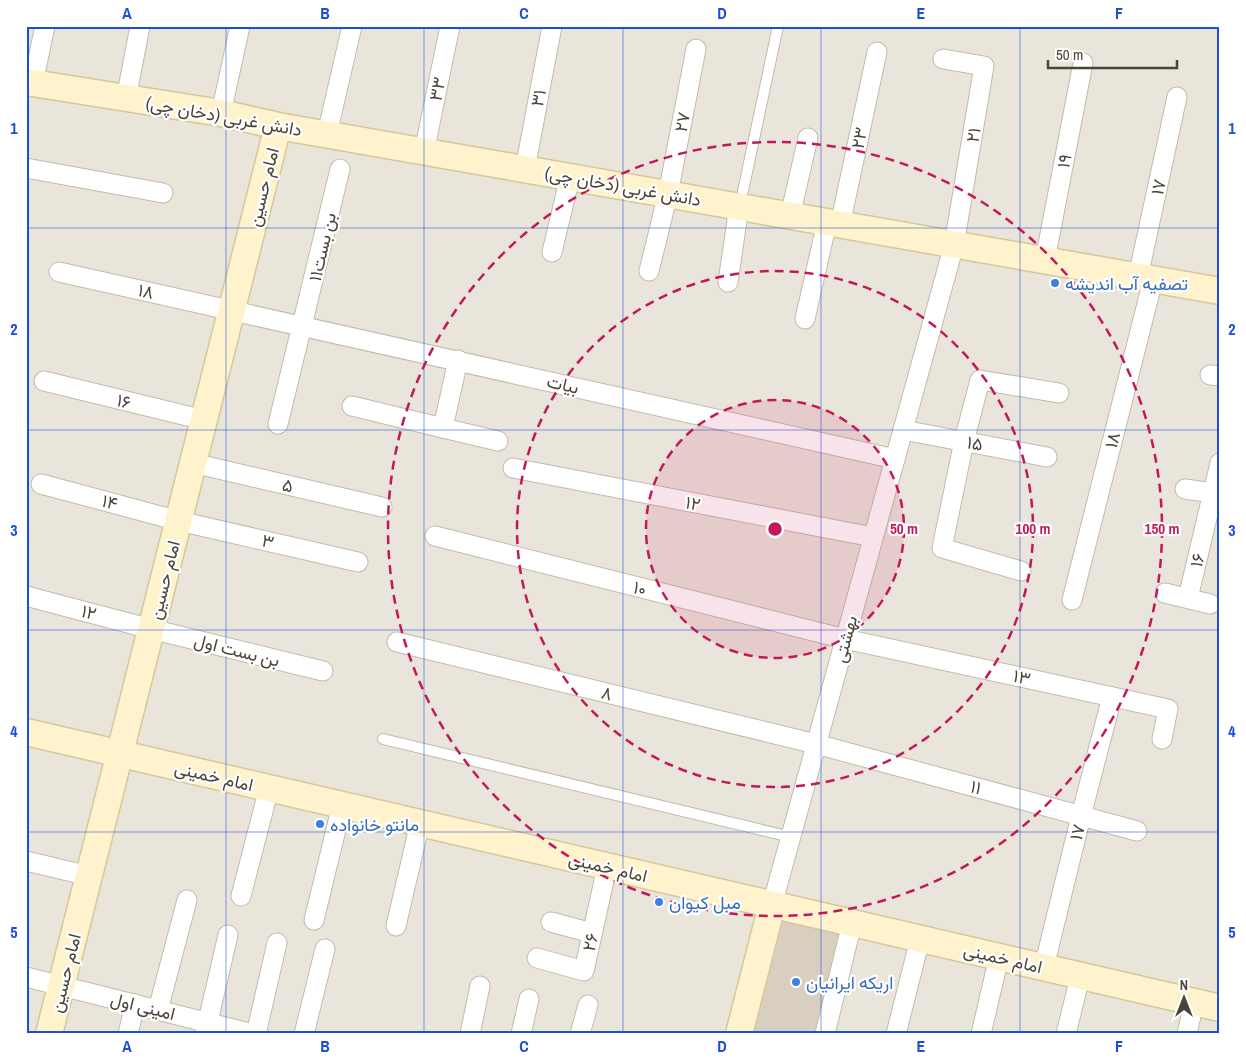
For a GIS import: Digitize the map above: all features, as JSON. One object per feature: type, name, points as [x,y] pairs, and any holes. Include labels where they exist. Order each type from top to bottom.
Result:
[{"type":"street","points":[[30,82],[44,26]]},
{"type":"street","points":[[126,99],[140,26]]},
{"type":"street","points":[[221,113],[240,26]]},
{"type":"street","points":[[327,134],[352,26]]},
{"type":"street","name":"۳۳","points":[[424,152],[450,26]]},
{"type":"street","name":"۳۱","points":[[525,169],[552,26]]},
{"type":"street","name":"۲۷","points":[[668,194],[696,49]]},
{"type":"street","name":"۲۳","points":[[806,319],[834,223],[877,52]]},
{"type":"street","name":"۲۱","points":[[944,59],[984,66],[954,245]]},
{"type":"street","name":"۱۹","points":[[1045,260],[1083,63]]},
{"type":"street","name":"دانش غربی (دخان چی)","points":[[30,82],[221,113],[278,126],[668,194],[741,199],[790,216],[1220,291]]},
{"type":"street","name":"۱۷","points":[[1146,278],[1177,97]]},
{"type":"street","name":"امام حسین","points":[[50,1034],[278,126]]},
{"type":"street","points":[[790,216],[808,138]]},
{"type":"street","points":[[26,168],[163,193]]},
{"type":"street","name":"بن بست۱۱","points":[[278,424],[304,326],[340,169]]},
{"type":"street","points":[[552,252],[570,177]]},
{"type":"street","points":[[649,271],[668,194]]},
{"type":"street","points":[[728,282],[741,199]]},
{"type":"street","name":"بهشتی","points":[[739,1034],[790,837],[954,245]]},
{"type":"street","name":"۱۸","points":[[60,272],[232,309]]},
{"type":"street","name":"۱۸","points":[[1072,600],[1146,278]]},
{"type":"street","name":"بیات","points":[[232,309],[895,459]]},
{"type":"street","points":[[443,428],[458,360]]},
{"type":"street","points":[[1021,571],[942,548],[964,441],[980,380],[1059,393]]},
{"type":"street","name":"۱۶","points":[[44,382],[204,420]]},
{"type":"street","points":[[352,406],[498,441]]},
{"type":"street","name":"۱۵","points":[[903,430],[1047,457]]},
{"type":"street","name":"۵","points":[[193,463],[382,506]]},
{"type":"street","name":"۱۶","points":[[1188,598],[1216,494],[1220,463]]},
{"type":"street","name":"۱۲","points":[[513,468],[873,538]]},
{"type":"street","name":"۱۴","points":[[41,484],[178,521]]},
{"type":"street","points":[[1185,489],[1216,494]]},
{"type":"street","name":"۳","points":[[178,521],[358,562]]},
{"type":"street","name":"۱۰","points":[[435,536],[845,639]]},
{"type":"street","points":[[1165,593],[1210,604]]},
{"type":"street","name":"۱۲","points":[[26,596],[151,629]]},
{"type":"street","name":"بن بست اول","points":[[151,629],[323,671]]},
{"type":"street","name":"۱۳","points":[[845,639],[1168,709],[1162,739]]},
{"type":"street","name":"۸","points":[[397,642],[816,744]]},
{"type":"street","name":"۱۷","points":[[1044,967],[1112,697]]},
{"type":"street","name":"امام خمینی","points":[[26,732],[1220,1008]]},
{"type":"street","name":"۱۱","points":[[816,744],[1137,831]]},
{"type":"street","points":[[241,896],[269,788]]},
{"type":"street","points":[[314,920],[342,805]]},
{"type":"street","points":[[396,926],[420,823]]},
{"type":"street","points":[[26,862],[89,876]]},
{"type":"street","name":"۲۶","points":[[537,958],[584,971],[607,867]]},
{"type":"street","points":[[158,1010],[187,900]]},
{"type":"street","points":[[550,922],[592,933]]},
{"type":"street","points":[[825,1034],[852,923]]},
{"type":"street","points":[[207,1028],[228,935]]},
{"type":"street","points":[[896,1034],[920,939]]},
{"type":"street","points":[[254,1034],[277,943]]},
{"type":"street","points":[[304,1034],[325,949]]},
{"type":"street","points":[[980,1034],[999,957]]},
{"type":"street","points":[[1066,1034],[1080,976]]},
{"type":"street","points":[[26,977],[62,985]]},
{"type":"street","name":"امینی اول","points":[[62,985],[158,1010],[207,1028],[254,1034]]},
{"type":"street","points":[[470,1034],[480,986]]},
{"type":"street","points":[[521,1034],[530,999]]},
{"type":"street","points":[[1187,1034],[1194,1002]]},
{"type":"street","points":[[128,1034],[135,1004]]},
{"type":"street","points":[[580,1034],[588,1005]]},
{"type":"lane","points":[[741,199],[778,26]]},
{"type":"lane","points":[[383,739],[790,837]]},
{"type":"shaded area","points":[[26,26],[1220,26],[1220,1034],[26,1034]]},
{"type":"building","name":"اریکه ایرانیان","points":[[778,913],[844,930],[818,1034],[748,1034]]},
{"type":"place","name":"تصفیه آب اندیشه","points":[[1055,283]]},
{"type":"place","name":"مانتو خانواده","points":[[320,824]]},
{"type":"place","name":"مبل کیوان","points":[[659,902]]},
{"type":"place","name":"اریکه ایرانیان","points":[[796,982]]}]
